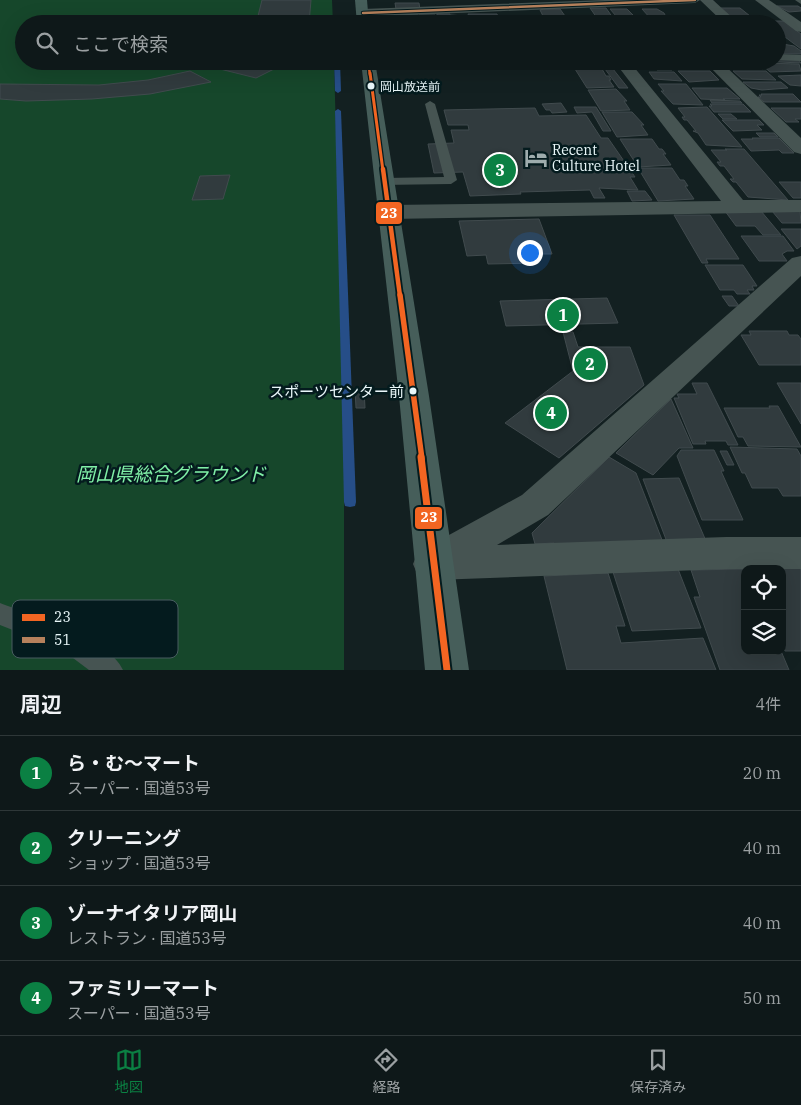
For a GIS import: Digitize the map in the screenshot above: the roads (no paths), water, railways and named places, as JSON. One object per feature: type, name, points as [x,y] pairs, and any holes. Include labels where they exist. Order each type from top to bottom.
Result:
[{"type":"highway","points":[[361,0],[363,15]]},
{"type":"highway","points":[[369,70],[414,396],[432,564],[447,670]]},
{"type":"street","points":[[409,15],[695,0]]},
{"type":"street","points":[[706,0],[723,15]]},
{"type":"street","points":[[761,0],[782,15]]},
{"type":"street","points":[[629,3],[640,15]]},
{"type":"street","points":[[502,9],[504,15]]},
{"type":"street","points":[[786,18],[801,28]]},
{"type":"street","points":[[627,70],[736,206]]},
{"type":"street","points":[[720,70],[801,148]]},
{"type":"street","points":[[389,212],[801,206]]},
{"type":"street","points":[[432,564],[535,505],[801,262]]},
{"type":"street","points":[[432,564],[726,552],[801,552]]},
{"type":"lane","points":[[786,57],[801,58]]},
{"type":"lane","points":[[385,182],[451,180],[430,104]]},
{"type":"lane","points":[[0,614],[12,619]]},
{"type":"lane","points":[[93,658],[110,670]]},
{"type":"waterway","points":[[337,70],[338,91]]},
{"type":"waterway","points":[[338,111],[350,502]]},
{"type":"place","name":"岡山放送前","points":[[371,86]]},
{"type":"place","name":"Recent Culture Hotel","points":[[536,158]]},
{"type":"place","name":"ゾーナイタリア岡山","points":[[500,170]]},
{"type":"place","name":"ら・む〜マート","points":[[563,315]]},
{"type":"place","name":"クリーニング","points":[[590,364]]},
{"type":"place","name":"スポーツセンター前","points":[[413,391]]},
{"type":"place","name":"ファミリーマート","points":[[551,413]]},
{"type":"park label","name":"岡山県総合グラウンド","points":[[171,474]]}]
